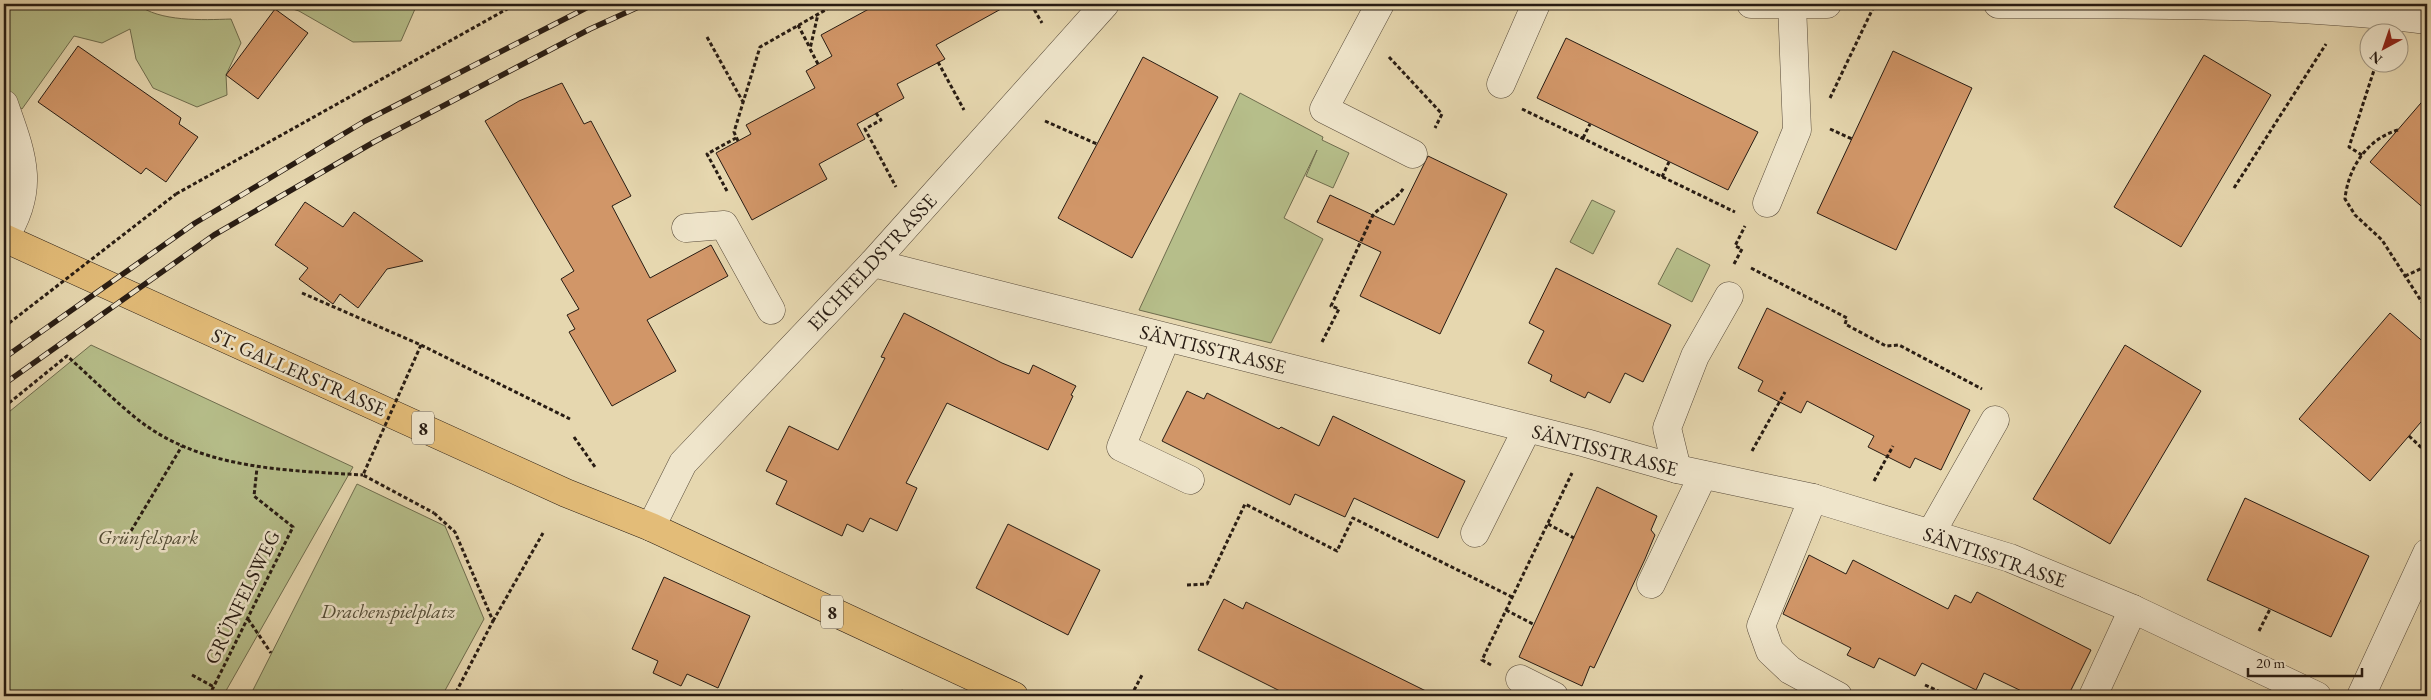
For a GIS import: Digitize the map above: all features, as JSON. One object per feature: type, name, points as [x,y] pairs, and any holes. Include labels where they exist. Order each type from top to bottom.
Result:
[{"type":"main road","name":"ST. GALLERSTRASSE","points":[[4,238],[566,493],[651,527]]},
{"type":"main road","name":"8","points":[[651,527],[1014,696]]},
{"type":"street","name":"EICHFELDSTRASSE","points":[[651,527],[683,463],[873,263],[1105,4]]},
{"type":"street","points":[[1380,4],[1324,109],[1411,167]]},
{"type":"street","points":[[1501,84],[1536,4]]},
{"type":"street","points":[[1751,4],[1827,4]]},
{"type":"street","points":[[1758,211],[1797,130],[1792,4]]},
{"type":"street","points":[[1998,4],[2186,4],[2346,12],[2385,9],[2427,20]]},
{"type":"street","points":[[4,104],[23,160],[24,192],[17,216],[4,238]]},
{"type":"street","points":[[686,228],[724,225],[771,310]]},
{"type":"street","name":"SÄNTISSTRASSE","points":[[873,263],[1690,472],[1813,498],[1931,533],[2010,558],[2133,608],[2317,696]]},
{"type":"street","points":[[1651,584],[1690,472],[1667,428],[1695,356],[1731,292]]},
{"type":"street","points":[[1166,338],[1121,447],[1190,480]]},
{"type":"street","points":[[1931,533],[1995,420]]},
{"type":"street","points":[[1475,532],[1527,429]]},
{"type":"street","points":[[1813,498],[1761,626],[1770,651],[1790,670],[1838,696]]},
{"type":"street","points":[[2361,696],[2427,553]]},
{"type":"street","points":[[2092,696],[2133,608]]},
{"type":"street","points":[[1520,679],[1554,696]]},
{"type":"path","points":[[4,327],[176,194],[516,4]]},
{"type":"path","points":[[738,141],[734,132],[760,47],[836,4]]},
{"type":"path","points":[[1031,4],[1043,25]]},
{"type":"path","points":[[1826,107],[1875,4]]},
{"type":"path","points":[[2234,188],[2346,12]]},
{"type":"path","points":[[810,49],[818,14]]},
{"type":"path","points":[[798,25],[818,64]]},
{"type":"path","points":[[707,37],[743,102]]},
{"type":"path","points":[[1362,37],[1378,45],[1442,114],[1434,130]]},
{"type":"path","points":[[938,62],[968,118]]},
{"type":"path","points":[[2362,155],[2349,147],[2373,72]]},
{"type":"path","points":[[1501,84],[1496,96],[1662,177],[1758,211],[1735,246],[1742,249],[1725,283],[1731,292],[1749,267],[1847,318],[1845,324],[1886,346],[1899,345],[1987,392]]},
{"type":"path","points":[[876,113],[881,120],[865,129],[899,194]]},
{"type":"path","points":[[1041,119],[1097,144]]},
{"type":"path","points":[[1582,138],[1590,124]]},
{"type":"path","points":[[1827,128],[1852,140]]},
{"type":"path","points":[[2398,130],[2384,134],[2362,155],[2351,170],[2345,199],[2355,215],[2382,240],[2427,310]]},
{"type":"path","points":[[1662,177],[1669,162]]},
{"type":"path","points":[[1318,350],[1339,309],[1331,306],[1373,216],[1384,204],[1400,196],[1411,167]]},
{"type":"path","points":[[2405,276],[2427,266]]},
{"type":"path","points":[[302,293],[421,345],[570,419]]},
{"type":"path","points":[[363,475],[421,345]]},
{"type":"path","points":[[4,407],[67,356],[141,422],[182,446],[257,467],[363,475],[434,513],[456,532],[493,621]]},
{"type":"path","points":[[1752,452],[1784,392]]},
{"type":"path","points":[[2409,436],[2427,453]]},
{"type":"path","points":[[132,530],[182,446]]},
{"type":"path","points":[[1872,486],[1893,446]]},
{"type":"path","points":[[1495,667],[1482,660],[1576,465]]},
{"type":"path","name":"GRÜNFELSWEG","points":[[209,696],[293,527],[254,496],[257,467]]},
{"type":"path","points":[[1187,585],[1207,584],[1245,504],[1337,551],[1353,518],[1512,597]]},
{"type":"path","points":[[1548,524],[1574,538]]},
{"type":"path","points":[[454,696],[493,621],[543,533]]},
{"type":"path","points":[[1506,610],[1533,624]]},
{"type":"path","points":[[248,618],[271,653]]},
{"type":"path","points":[[192,675],[214,686]]},
{"type":"path","points":[[1131,696],[1142,675]]},
{"type":"path","points":[[1925,684],[1949,696]]},
{"type":"path","points":[[900,696],[903,690]]},
{"type":"green space","points":[[4,4],[137,4],[146,10],[169,17],[182,19],[231,19],[241,43],[226,75],[227,95],[197,107],[153,88],[136,59],[130,29],[102,43],[74,36],[22,109],[4,98]]},
{"type":"green space","points":[[277,4],[409,4],[415,9],[401,41],[353,42],[299,11]]},
{"type":"green space","points":[[1240,93],[1323,137],[1322,140],[1349,153],[1333,188],[1306,176],[1317,150],[1284,218],[1323,239],[1271,343],[1139,310]]},
{"type":"green space","points":[[1592,200],[1615,211],[1593,254],[1570,242]]},
{"type":"green space","points":[[1677,248],[1710,265],[1692,302],[1658,284]]},
{"type":"green space","name":"Grünfelspark","points":[[91,345],[353,467],[223,696],[4,696],[4,416]]},
{"type":"green space","name":"Drachenspielplatz","points":[[357,484],[445,526],[484,619],[442,696],[250,696]]},
{"type":"building","points":[[878,4],[1010,4],[936,45],[945,59],[897,84],[904,98],[857,124],[865,139],[819,164],[827,179],[752,220],[716,153],[751,134],[746,125],[815,88],[806,71],[832,56],[821,35]]},
{"type":"building","points":[[275,9],[308,33],[258,99],[226,75]]},
{"type":"building","points":[[1566,38],[1758,132],[1728,190],[1537,98]]},
{"type":"building","points":[[78,46],[181,118],[179,124],[198,137],[166,182],[146,168],[141,174],[38,102]]},
{"type":"building","points":[[1893,51],[1972,88],[1896,250],[1817,213]]},
{"type":"building","points":[[2204,55],[2271,95],[2181,247],[2114,207]]},
{"type":"building","points":[[1143,57],[1218,97],[1132,258],[1058,218]]},
{"type":"building","points":[[562,83],[584,124],[591,121],[631,196],[612,206],[650,278],[711,245],[728,276],[647,320],[676,371],[612,406],[569,332],[575,329],[567,315],[579,309],[561,279],[574,271],[485,121],[519,101]]},
{"type":"building","points":[[2427,96],[2427,211],[2370,162]]},
{"type":"building","points":[[1428,156],[1507,194],[1440,334],[1360,296],[1381,252],[1317,222],[1330,195],[1394,225]]},
{"type":"building","points":[[305,202],[343,227],[354,212],[423,261],[387,269],[358,308],[340,294],[333,304],[299,279],[308,268],[275,245]]},
{"type":"building","points":[[1556,268],[1671,325],[1643,382],[1625,373],[1610,403],[1588,392],[1585,398],[1550,381],[1552,375],[1528,363],[1544,331],[1529,323]]},
{"type":"building","points":[[1767,308],[1970,410],[1941,470],[1915,458],[1910,468],[1868,447],[1874,436],[1807,401],[1801,413],[1758,391],[1763,381],[1738,368]]},
{"type":"building","points":[[904,313],[1002,363],[1029,374],[1033,365],[1076,386],[1048,450],[947,403],[906,483],[917,488],[897,531],[870,518],[863,532],[847,524],[842,536],[776,504],[787,481],[766,471],[789,426],[838,450],[885,358],[881,357]]},
{"type":"building","points":[[2390,313],[2427,345],[2427,415],[2370,481],[2299,419]]},
{"type":"building","points":[[2125,345],[2201,391],[2110,544],[2033,499]]},
{"type":"building","points":[[1187,391],[1204,399],[1207,393],[1279,429],[1281,427],[1319,446],[1333,416],[1465,481],[1438,538],[1354,498],[1345,517],[1295,494],[1290,505],[1162,441]]},
{"type":"building","points":[[1597,487],[1657,516],[1651,530],[1655,535],[1645,559],[1594,668],[1590,666],[1582,686],[1519,657]]},
{"type":"building","points":[[2245,498],[2369,556],[2331,637],[2207,580]]},
{"type":"building","points":[[1008,524],[1100,570],[1068,635],[976,588]]},
{"type":"building","points":[[1809,555],[1846,574],[1853,560],[1948,609],[1955,595],[1971,603],[1977,592],[2091,650],[2068,696],[2032,696],[1984,673],[1976,690],[1922,663],[1915,676],[1879,658],[1874,668],[1847,655],[1851,648],[1783,614]]},
{"type":"building","points":[[664,577],[750,616],[718,688],[687,674],[681,686],[653,673],[658,661],[632,649]]},
{"type":"building","points":[[1224,599],[1243,609],[1246,602],[1436,696],[1290,696],[1198,650]]},
{"type":"railway","points":[[4,358],[195,223],[365,121],[594,4]]},
{"type":"railway","points":[[4,384],[214,235],[374,142],[590,29],[645,4]]}]
